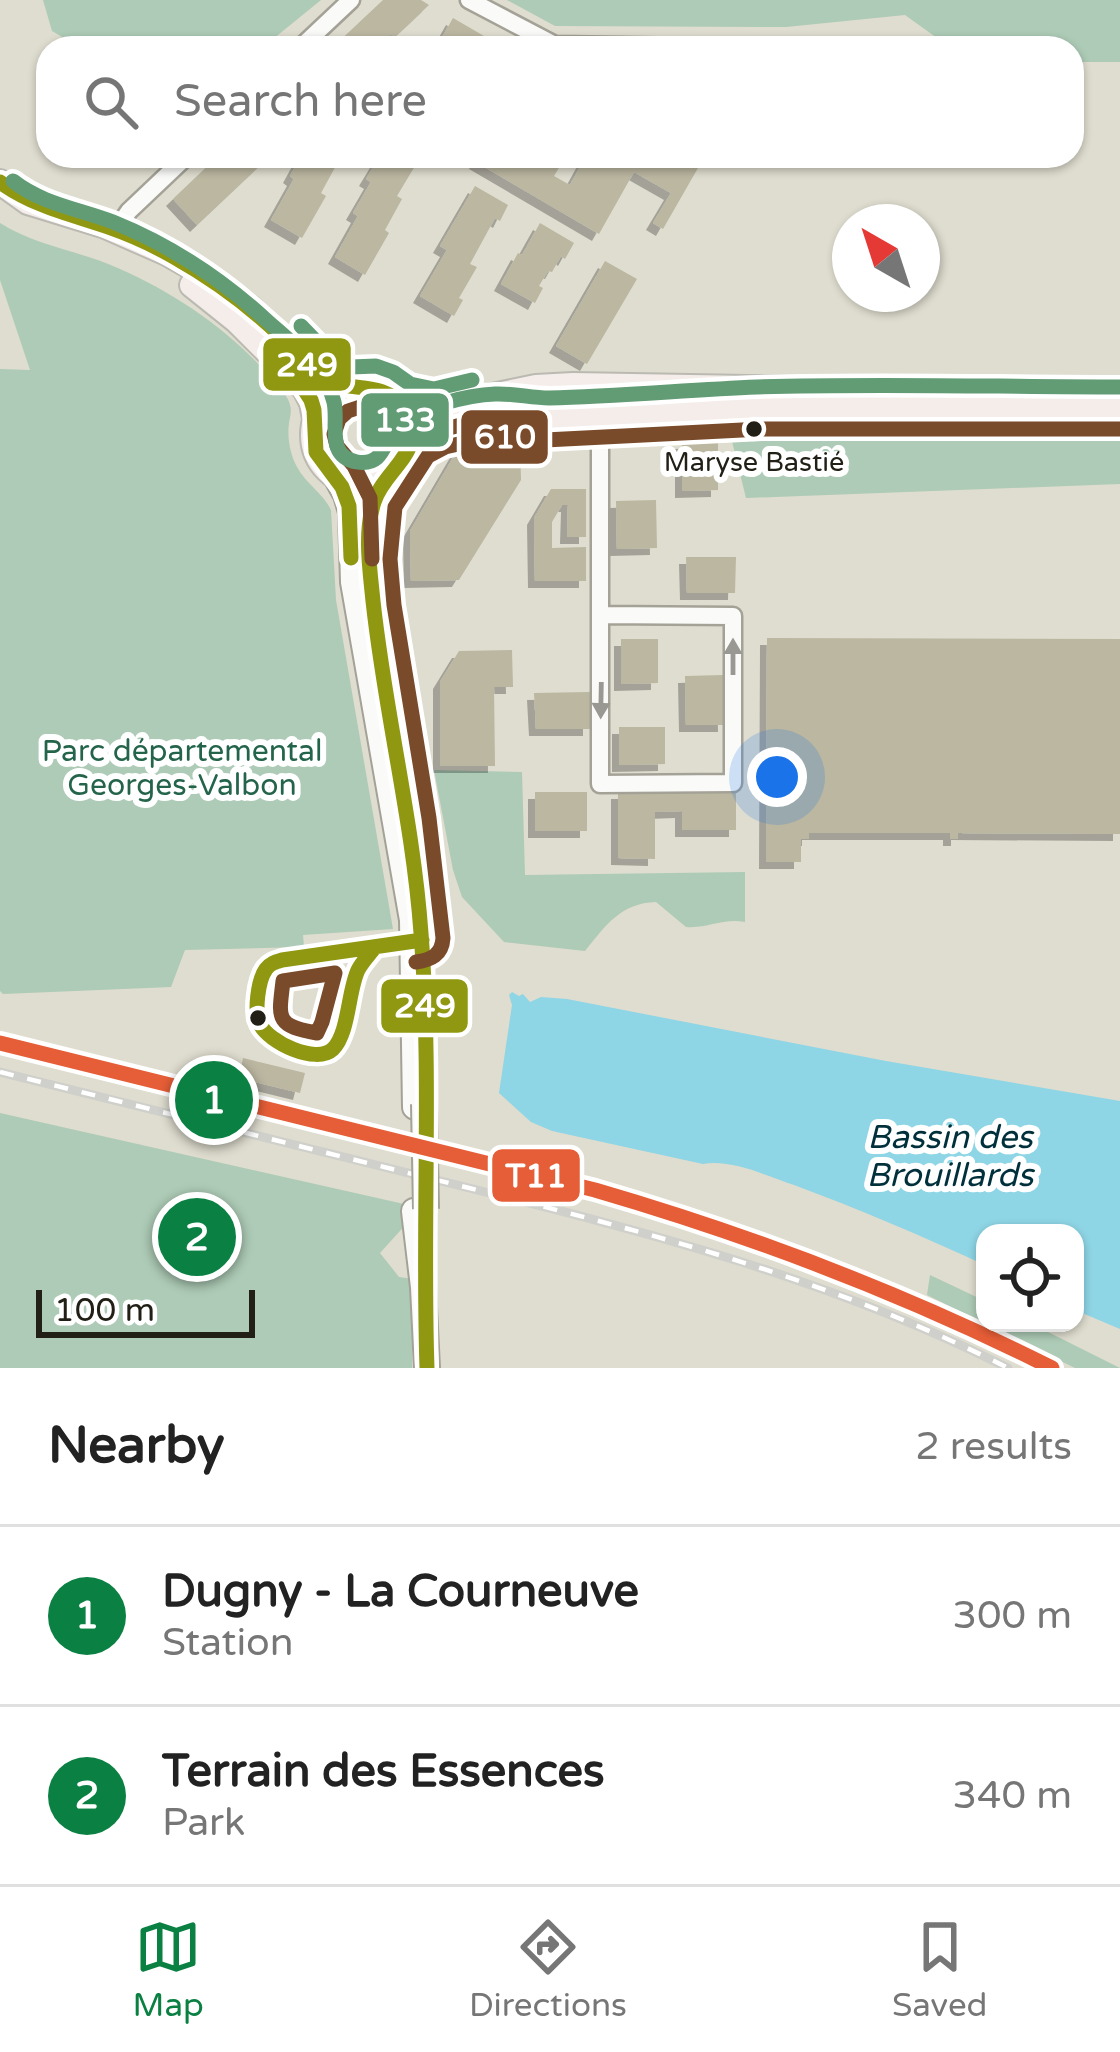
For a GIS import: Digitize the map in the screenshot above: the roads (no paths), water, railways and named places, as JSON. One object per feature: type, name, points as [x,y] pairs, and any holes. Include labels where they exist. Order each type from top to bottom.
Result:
[{"type":"main road","points":[[0,182],[28,202],[115,230],[195,269],[250,308],[320,376],[347,388]]},
{"type":"main road","points":[[0,198],[22,214],[136,255],[199,290],[304,389],[316,419]]},
{"type":"main road","points":[[401,404],[441,411],[536,387],[573,385],[1120,389]]},
{"type":"main road","points":[[420,1105],[413,941],[353,582],[351,512],[336,477],[314,445],[316,419],[328,400],[347,388],[371,386],[401,404],[408,416],[411,441],[405,458],[386,478],[374,501],[369,557],[419,912],[420,1105],[420,1210],[427,1368]]},
{"type":"main road","points":[[411,441],[438,427],[494,415],[544,419],[761,408],[1120,408]]},
{"type":"main road","points":[[336,477],[369,484],[386,478]]},
{"type":"street","points":[[313,36],[351,0]]},
{"type":"street","points":[[469,0],[538,36]]},
{"type":"street","points":[[115,230],[174,168]]},
{"type":"street","points":[[600,416],[600,784],[733,783],[733,616],[602,615]]},
{"type":"water","name":"Bassin des Brouillards","points":[[523,994],[530,1002],[541,997],[567,999],[1120,1101],[1120,1329],[1084,1314],[1084,1224],[976,1224],[976,1261],[749,1169],[703,1164],[552,1131],[531,1122],[499,1093],[512,1005],[509,995]]},
{"type":"railway","points":[[0,1072],[666,1239],[874,1308],[1008,1368]]},
{"type":"place","name":"Maryse Bastié","points":[[754,429]]},
{"type":"place","name":"Dugny - La Courneuve","points":[[214,1100]]},
{"type":"place","name":"Terrain des Essences","points":[[197,1237]]},
{"type":"park label","name":"Parc départemental Georges-Valbon","points":[[182,768]]}]
